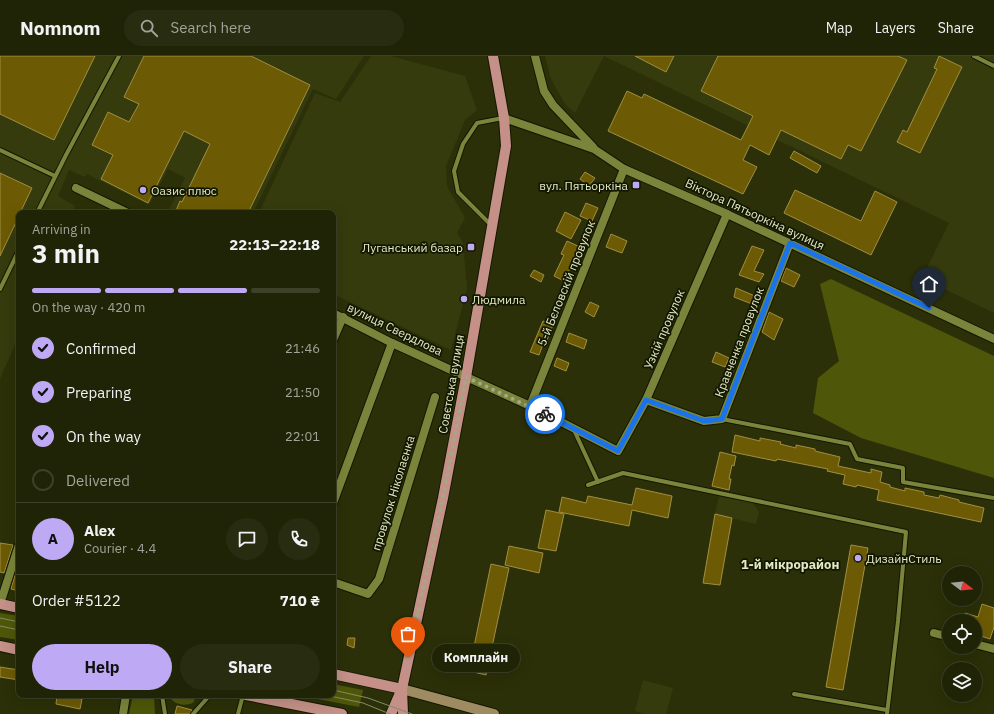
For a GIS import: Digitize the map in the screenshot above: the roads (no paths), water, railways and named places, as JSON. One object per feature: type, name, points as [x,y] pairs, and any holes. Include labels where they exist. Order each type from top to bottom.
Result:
[{"type":"main road","name":"Совєтська вулиця","points":[[403,714],[402,689],[443,498],[466,377],[506,146],[504,118],[493,56]]},
{"type":"main road","points":[[0,604],[16,607]]},
{"type":"main road","points":[[0,646],[16,649]]},
{"type":"main road","points":[[336,675],[402,689],[391,714]]},
{"type":"main road","points":[[259,698],[342,714]]},
{"type":"street","points":[[535,56],[544,91],[553,105],[594,149]]},
{"type":"street","name":"Віктора Пятьоркіна вулиця","points":[[504,118],[594,149],[624,168],[790,243],[994,339]]},
{"type":"street","name":"5-й Бєловскій провулок","points":[[530,406],[624,168]]},
{"type":"street","points":[[76,188],[122,210]]},
{"type":"street","name":"Узкій провулок","points":[[618,451],[646,400],[727,214]]},
{"type":"street","name":"Кравченка провулок","points":[[722,419],[790,243]]},
{"type":"street","name":"вулиця Свердлова","points":[[336,314],[392,343],[530,406],[618,451]]},
{"type":"street","points":[[336,333],[343,317]]},
{"type":"street","points":[[336,495],[392,343]]},
{"type":"street","name":"провулок Ніколаєнка","points":[[336,583],[368,594],[379,579],[436,397]]},
{"type":"street","points":[[646,400],[704,421],[722,419]]},
{"type":"street","points":[[0,604],[16,554]]},
{"type":"street","points":[[934,634],[942,636]]},
{"type":"street","points":[[982,646],[994,649]]},
{"type":"street","points":[[402,689],[494,714]]},
{"type":"street","points":[[123,714],[126,698]]},
{"type":"lane","points":[[38,210],[119,56]]},
{"type":"lane","points":[[974,56],[994,66]]},
{"type":"lane","points":[[492,226],[458,192],[454,171],[463,144],[477,123],[504,118]]},
{"type":"lane","points":[[0,150],[55,176]]},
{"type":"lane","points":[[0,289],[16,256]]},
{"type":"lane","points":[[722,419],[850,444],[857,459],[903,468],[903,482],[994,498]]},
{"type":"lane","points":[[573,429],[598,482]]},
{"type":"lane","points":[[588,485],[623,473],[906,532],[898,621],[887,712],[794,694]]},
{"type":"lane","points":[[162,698],[165,714]]},
{"type":"lane","points":[[192,714],[207,698]]},
{"type":"lane","points":[[238,714],[243,698]]},
{"type":"tram line","points":[[0,618],[16,621]]},
{"type":"tram line","points":[[0,626],[16,629]]},
{"type":"tram line","points":[[336,691],[368,698],[412,714]]},
{"type":"tram line","points":[[336,697],[363,703],[390,714]]},
{"type":"place","name":"вул. Пятьоркіна","points":[[636,185]]},
{"type":"place","name":"Оазис плюс","points":[[143,190]]},
{"type":"place","name":"Луганський базар","points":[[471,247]]},
{"type":"place","name":"Людмила","points":[[464,299]]},
{"type":"place","name":"ДизайнСтиль","points":[[858,558]]},
{"type":"place","name":"Комплайн","points":[[408,658]]},
{"type":"district","name":"1-й мікрорайон","points":[[790,564]]}]
